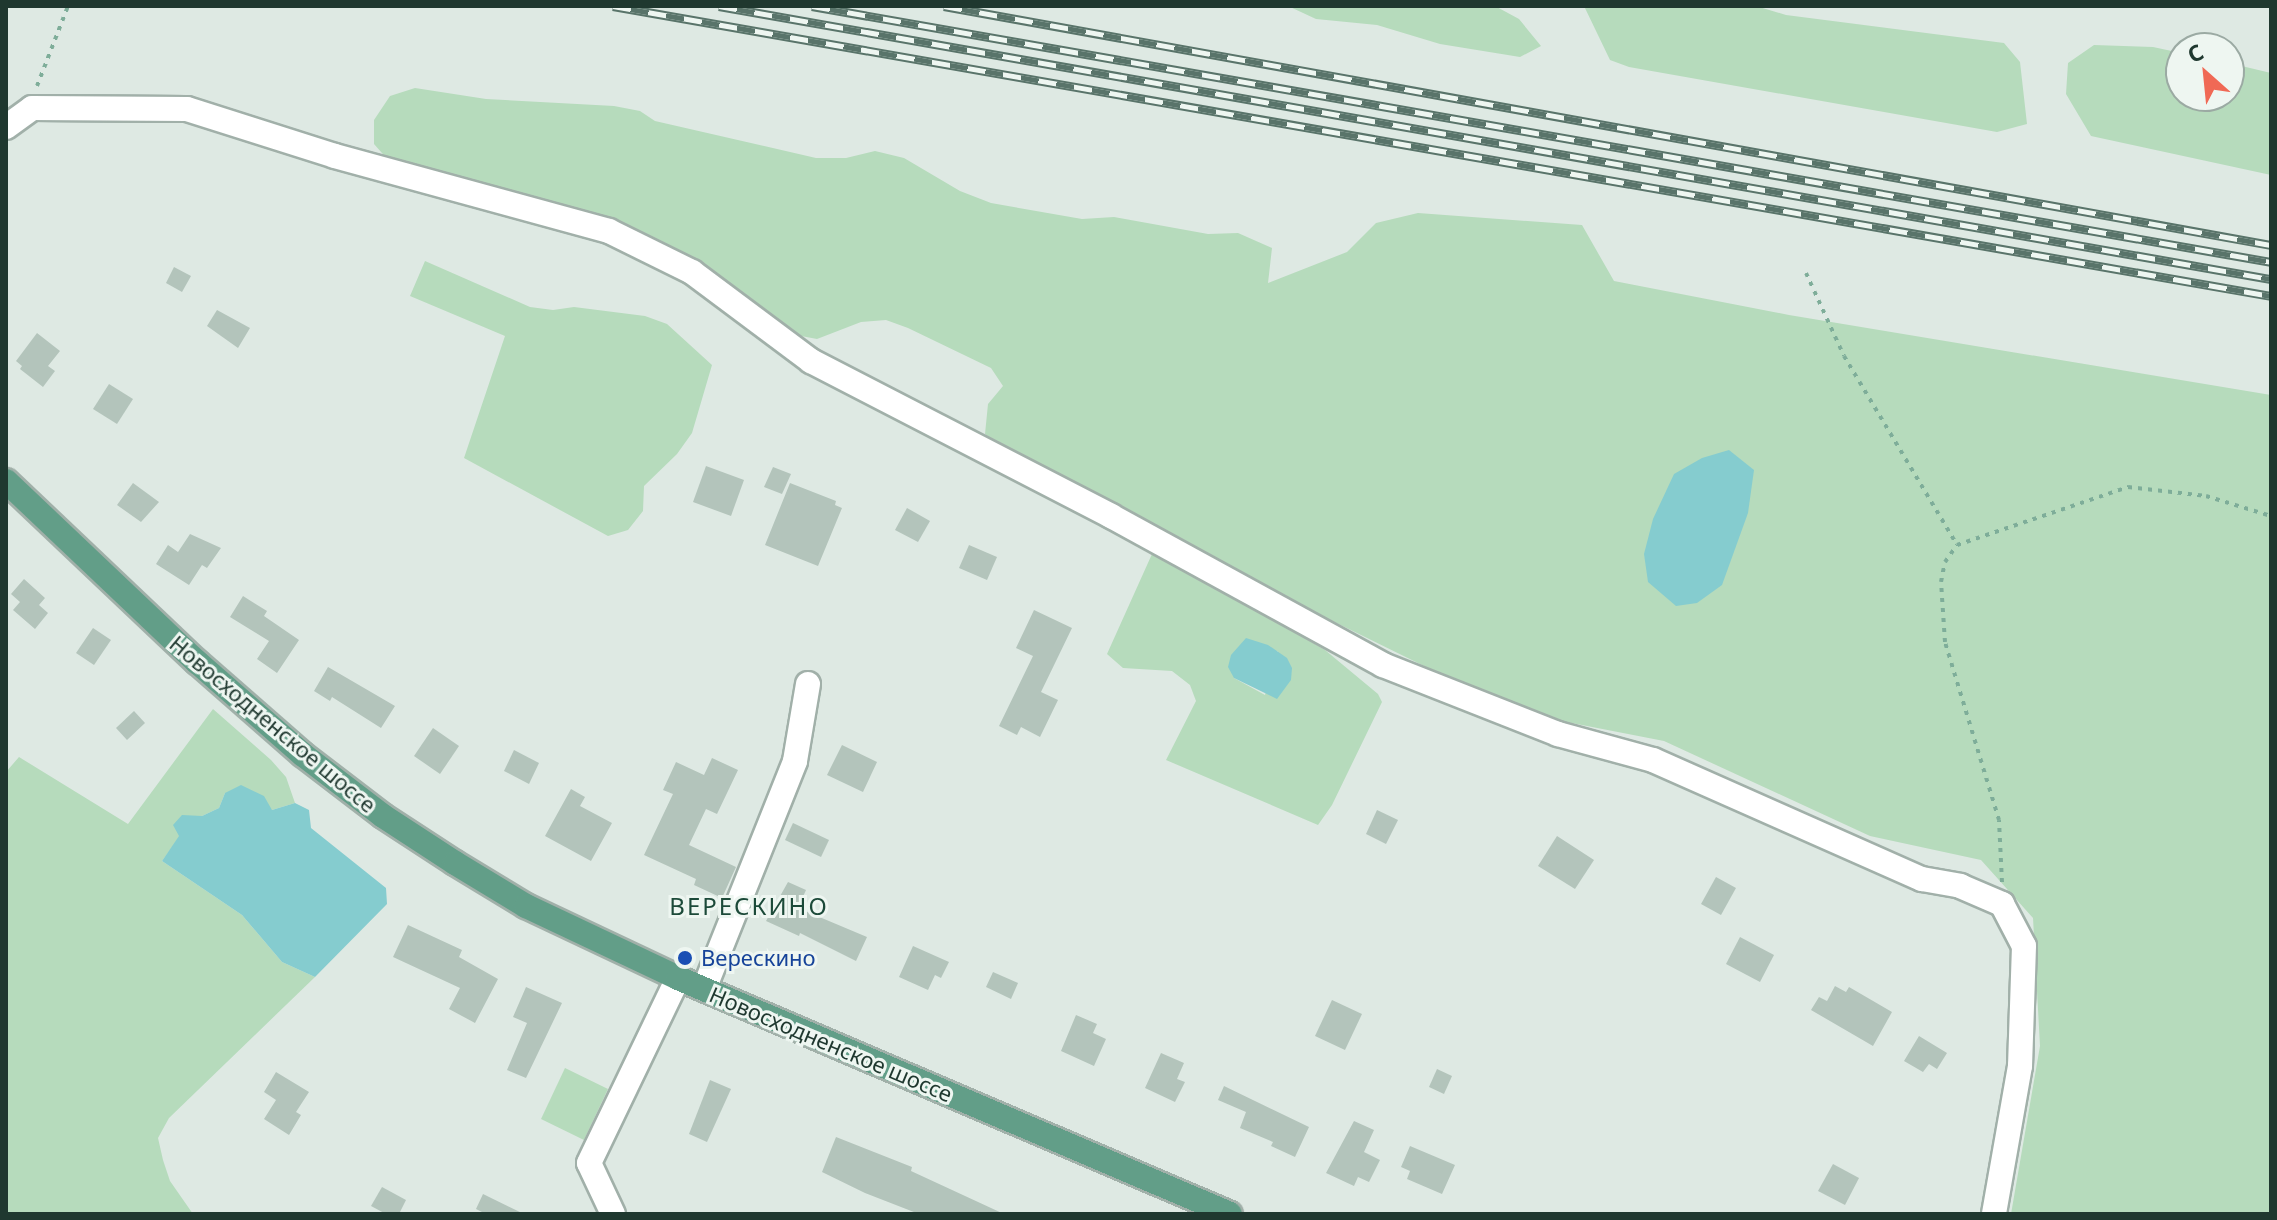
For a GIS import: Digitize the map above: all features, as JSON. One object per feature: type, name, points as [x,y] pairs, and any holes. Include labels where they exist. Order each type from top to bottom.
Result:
[{"type":"main road","name":"Новосходненское шоссе","points":[[6,481],[197,662],[302,754],[383,816],[526,906],[678,978],[1230,1214]]},
{"type":"lane","points":[[6,127],[32,108],[187,109],[335,156],[609,231],[692,272],[811,361],[1111,516],[1383,665],[1558,734],[1653,760],[1922,879],[1960,886],[2002,904],[2024,946],[2020,1066],[1994,1214]]},
{"type":"lane","points":[[704,989],[795,761],[808,684]]},
{"type":"lane","points":[[613,1214],[589,1163],[678,978]]},
{"type":"path","points":[[32,108],[39,74],[68,6]]},
{"type":"path","points":[[1806,273],[1844,356],[1957,545]]},
{"type":"path","points":[[2002,904],[1999,820],[1945,642],[1941,582],[1945,562],[1957,545],[2128,487],[2206,496],[2271,516]]},
{"type":"green space","points":[[1288,6],[1495,6],[1519,19],[1541,46],[1520,57],[1440,44],[1377,25],[1316,19]]},
{"type":"green space","points":[[1584,6],[1756,6],[1786,15],[2004,43],[2020,62],[2027,124],[1997,132],[1629,67],[1610,60]]},
{"type":"green space","points":[[2094,45],[2165,50],[2165,112],[2245,112],[2245,67],[2271,73],[2271,175],[2091,136],[2066,94],[2068,63]]},
{"type":"green space","points":[[415,88],[486,99],[614,106],[640,111],[655,121],[816,158],[846,158],[875,151],[904,158],[960,191],[991,203],[1082,219],[1114,217],[1208,234],[1238,233],[1272,248],[1268,283],[1347,252],[1376,223],[1418,213],[1582,225],[1614,281],[1789,315],[2271,395],[2271,1214],[2011,1214],[2040,1046],[2033,918],[1981,860],[1870,836],[1664,741],[1546,718],[1483,695],[1239,575],[1006,450],[985,434],[988,404],[1003,386],[991,368],[908,328],[886,320],[861,322],[817,339],[796,335],[722,282],[389,161],[374,144],[374,120],[390,96]]},
{"type":"green space","points":[[425,261],[530,307],[553,310],[574,307],[645,316],[667,324],[712,365],[692,433],[677,454],[644,486],[643,511],[628,530],[608,536],[464,458],[505,336],[410,296]]},
{"type":"green space","points":[[1152,554],[1237,598],[1325,650],[1378,694],[1382,702],[1332,805],[1318,825],[1166,760],[1196,701],[1190,685],[1172,671],[1123,668],[1107,654]],"holes":[[[1278,651],[1265,695],[1234,678]]]},
{"type":"green space","points":[[213,709],[286,777],[295,803],[272,810],[225,793],[219,808],[202,816],[180,836],[162,861],[242,915],[282,962],[315,977],[169,1118],[158,1138],[170,1181],[193,1214],[6,1214],[6,772],[19,757],[128,824]]},
{"type":"green space","points":[[565,1068],[608,1089],[584,1140],[541,1119]]},
{"type":"water","points":[[1729,450],[1754,470],[1748,513],[1722,585],[1697,603],[1676,606],[1648,582],[1644,554],[1653,519],[1674,474],[1702,458]]},
{"type":"water","points":[[1246,638],[1268,645],[1287,658],[1292,668],[1291,680],[1277,699],[1234,678],[1228,667],[1231,655]]},
{"type":"water","points":[[241,785],[264,796],[272,810],[295,803],[309,810],[311,828],[386,888],[387,904],[315,977],[282,962],[242,915],[162,861],[179,836],[173,825],[182,815],[202,816],[219,808],[225,793]]},
{"type":"building","points":[[174,267],[191,276],[182,292],[166,283]]},
{"type":"building","points":[[217,310],[250,328],[238,348],[207,326]]},
{"type":"building","points":[[37,333],[60,351],[48,366],[55,371],[43,387],[20,369],[22,366],[16,361]]},
{"type":"building","points":[[109,384],[133,399],[117,424],[93,409]]},
{"type":"building","points":[[706,466],[744,480],[731,516],[693,502]]},
{"type":"building","points":[[773,467],[791,474],[782,494],[764,487]]},
{"type":"building","points":[[133,483],[159,502],[141,522],[117,505]]},
{"type":"building","points":[[790,483],[836,501],[835,505],[842,508],[818,566],[765,545]]},
{"type":"building","points":[[907,508],[930,521],[918,542],[895,530]]},
{"type":"building","points":[[190,534],[221,548],[207,568],[202,565],[189,585],[156,564],[168,545],[178,552]]},
{"type":"building","points":[[969,545],[997,557],[987,580],[959,568]]},
{"type":"building","points":[[24,579],[45,598],[39,605],[48,613],[35,629],[13,610],[20,602],[11,594]]},
{"type":"building","points":[[243,596],[267,611],[264,616],[299,640],[277,673],[257,659],[269,641],[230,617]]},
{"type":"building","points":[[1034,610],[1072,628],[1041,692],[1058,700],[1040,737],[1021,727],[1017,735],[999,726],[1033,656],[1016,648]]},
{"type":"building","points":[[93,628],[111,640],[94,665],[76,653]]},
{"type":"building","points":[[328,667],[395,706],[381,728],[332,697],[330,701],[314,691]]},
{"type":"building","points":[[134,711],[145,723],[127,740],[116,728]]},
{"type":"building","points":[[433,728],[459,746],[440,774],[414,756]]},
{"type":"building","points":[[842,745],[877,762],[863,792],[827,775]]},
{"type":"building","points":[[514,750],[539,763],[529,784],[504,771]]},
{"type":"building","points":[[712,758],[738,770],[717,814],[706,809],[689,845],[736,867],[722,898],[694,885],[696,879],[644,855],[673,794],[663,790],[676,762],[704,775]]},
{"type":"building","points":[[571,789],[585,797],[580,806],[612,823],[591,861],[545,836]]},
{"type":"building","points":[[1377,810],[1398,820],[1386,844],[1366,834]]},
{"type":"building","points":[[793,823],[829,840],[821,857],[785,840]]},
{"type":"building","points":[[1557,836],[1594,860],[1575,889],[1538,866]]},
{"type":"building","points":[[1716,877],[1736,888],[1721,915],[1701,904]]},
{"type":"building","points":[[788,882],[806,890],[798,908],[867,937],[856,961],[800,933],[799,936],[766,921]]},
{"type":"building","points":[[408,925],[462,950],[459,957],[498,979],[475,1023],[449,1009],[460,988],[393,957]]},
{"type":"building","points":[[1740,937],[1774,955],[1760,982],[1726,964]]},
{"type":"building","points":[[913,946],[949,962],[941,978],[935,975],[928,990],[899,977]]},
{"type":"building","points":[[993,972],[1018,983],[1011,999],[986,987]]},
{"type":"building","points":[[1835,986],[1846,992],[1849,987],[1892,1012],[1873,1046],[1811,1010],[1819,997],[1827,1001]]},
{"type":"building","points":[[526,987],[562,1003],[526,1078],[507,1070],[527,1023],[513,1017]]},
{"type":"building","points":[[1332,1000],[1362,1014],[1345,1050],[1315,1036]]},
{"type":"building","points":[[1076,1015],[1097,1024],[1093,1033],[1106,1039],[1094,1066],[1061,1051]]},
{"type":"building","points":[[1919,1036],[1947,1053],[1937,1069],[1929,1064],[1923,1072],[1904,1061]]},
{"type":"building","points":[[1161,1053],[1184,1063],[1177,1079],[1185,1082],[1175,1102],[1145,1088]]},
{"type":"building","points":[[1437,1069],[1452,1076],[1444,1094],[1429,1087]]},
{"type":"building","points":[[276,1072],[309,1092],[296,1112],[301,1115],[289,1135],[264,1119],[276,1100],[264,1092]]},
{"type":"building","points":[[710,1080],[731,1089],[707,1142],[689,1134]]},
{"type":"building","points":[[1224,1086],[1309,1127],[1295,1157],[1271,1146],[1273,1142],[1240,1128],[1246,1112],[1218,1100]]},
{"type":"building","points":[[1354,1121],[1374,1130],[1364,1152],[1380,1160],[1369,1182],[1358,1177],[1354,1186],[1326,1173]]},
{"type":"building","points":[[836,1137],[912,1167],[911,1171],[1004,1214],[919,1214],[865,1193],[822,1172]]},
{"type":"building","points":[[1410,1146],[1455,1165],[1442,1194],[1407,1179],[1410,1171],[1401,1167]]},
{"type":"building","points":[[1833,1164],[1859,1178],[1845,1205],[1818,1191]]},
{"type":"building","points":[[382,1187],[406,1200],[399,1214],[386,1214],[371,1206]]},
{"type":"building","points":[[483,1194],[524,1214],[486,1214],[476,1209]]},
{"type":"railway","points":[[613,6],[2271,296]]},
{"type":"railway","points":[[719,6],[2271,279]]},
{"type":"railway","points":[[812,6],[2271,262]]},
{"type":"railway","points":[[944,6],[2271,245]]},
{"type":"place","name":"Верескино","points":[[685,958]]},
{"type":"district","name":"ВЕРЕСКИНО","points":[[749,906]]}]
